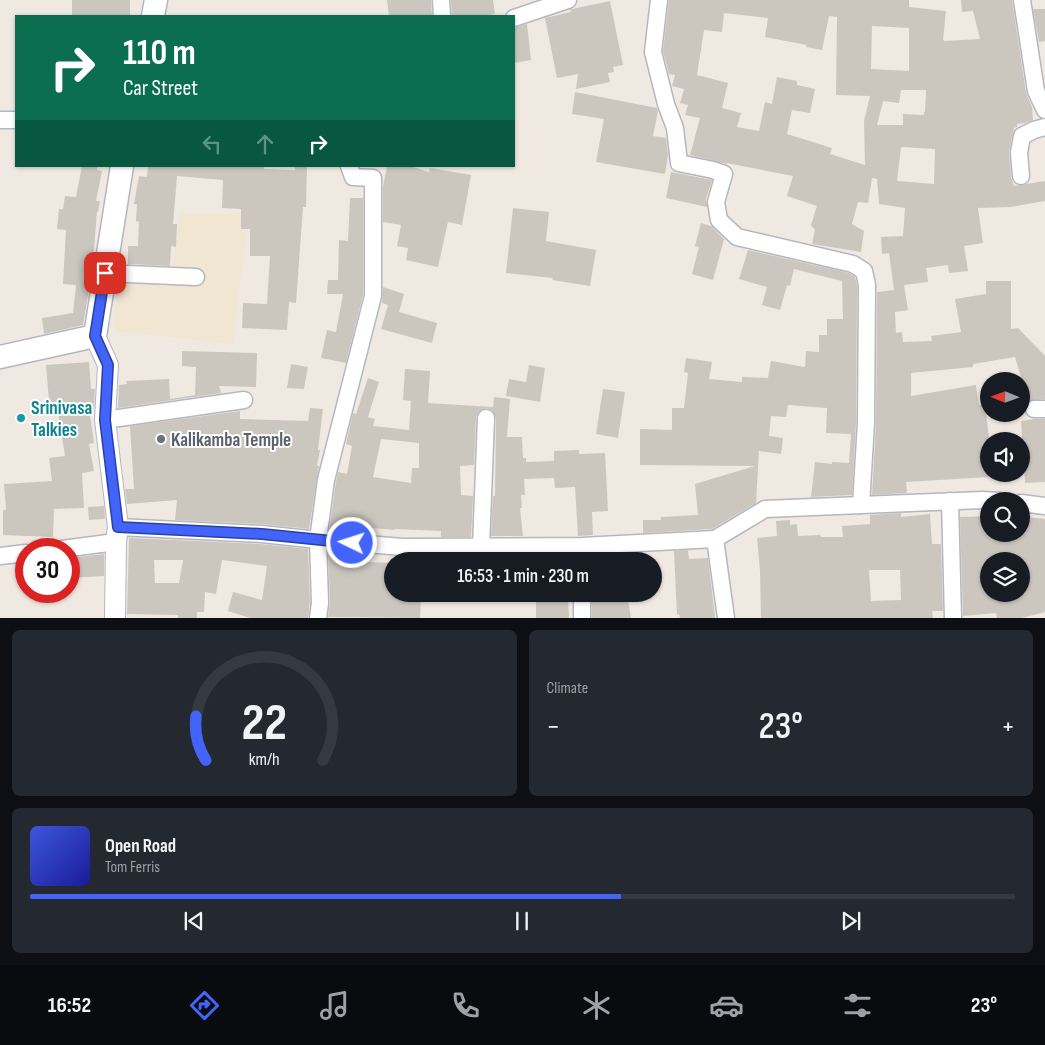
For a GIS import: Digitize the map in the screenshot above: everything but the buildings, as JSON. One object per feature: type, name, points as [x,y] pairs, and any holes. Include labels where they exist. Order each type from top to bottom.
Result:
[{"type":"main road","points":[[153,15],[156,0]]},
{"type":"main road","points":[[0,357],[95,336],[122,167]]},
{"type":"street","points":[[441,0],[442,15]]},
{"type":"street","points":[[515,18],[544,4],[568,0]]},
{"type":"street","points":[[659,0],[654,52],[666,104],[675,128],[679,163],[724,174],[716,202],[719,220],[737,236],[853,264],[864,271],[867,285],[866,414],[861,505]]},
{"type":"street","points":[[1022,0],[1036,91],[1045,110]]},
{"type":"street","points":[[0,120],[15,120]]},
{"type":"street","points":[[1021,176],[1019,153],[1022,136],[1045,127]]},
{"type":"street","points":[[318,618],[320,603],[318,540],[326,480],[373,296],[373,178],[355,170]]},
{"type":"street","points":[[105,273],[196,277]]},
{"type":"street","points":[[95,336],[108,365],[105,420],[117,534],[115,618]]},
{"type":"street","points":[[105,420],[244,400]]},
{"type":"street","points":[[481,546],[486,418]]},
{"type":"street","points":[[600,552],[715,539],[765,509],[980,500]]},
{"type":"street","points":[[950,501],[953,618]]},
{"type":"street","points":[[1030,504],[1045,506]]},
{"type":"street","points":[[80,544],[117,534],[262,534],[403,546],[481,546],[557,552]]},
{"type":"street","points":[[715,539],[726,618]]},
{"type":"street","points":[[0,556],[15,554]]},
{"type":"street","points":[[582,602],[582,618]]},
{"type":"shaded area","points":[[180,213],[248,214],[233,344],[114,331],[118,271],[172,275]]},
{"type":"place","name":"Srinivasa Talkies","points":[[21,418]]},
{"type":"place","name":"Kalikamba Temple","points":[[161,439]]},
{"type":"route","points":[[105,273],[95,336],[108,365],[105,420],[118,527],[262,534],[352,543]]}]
